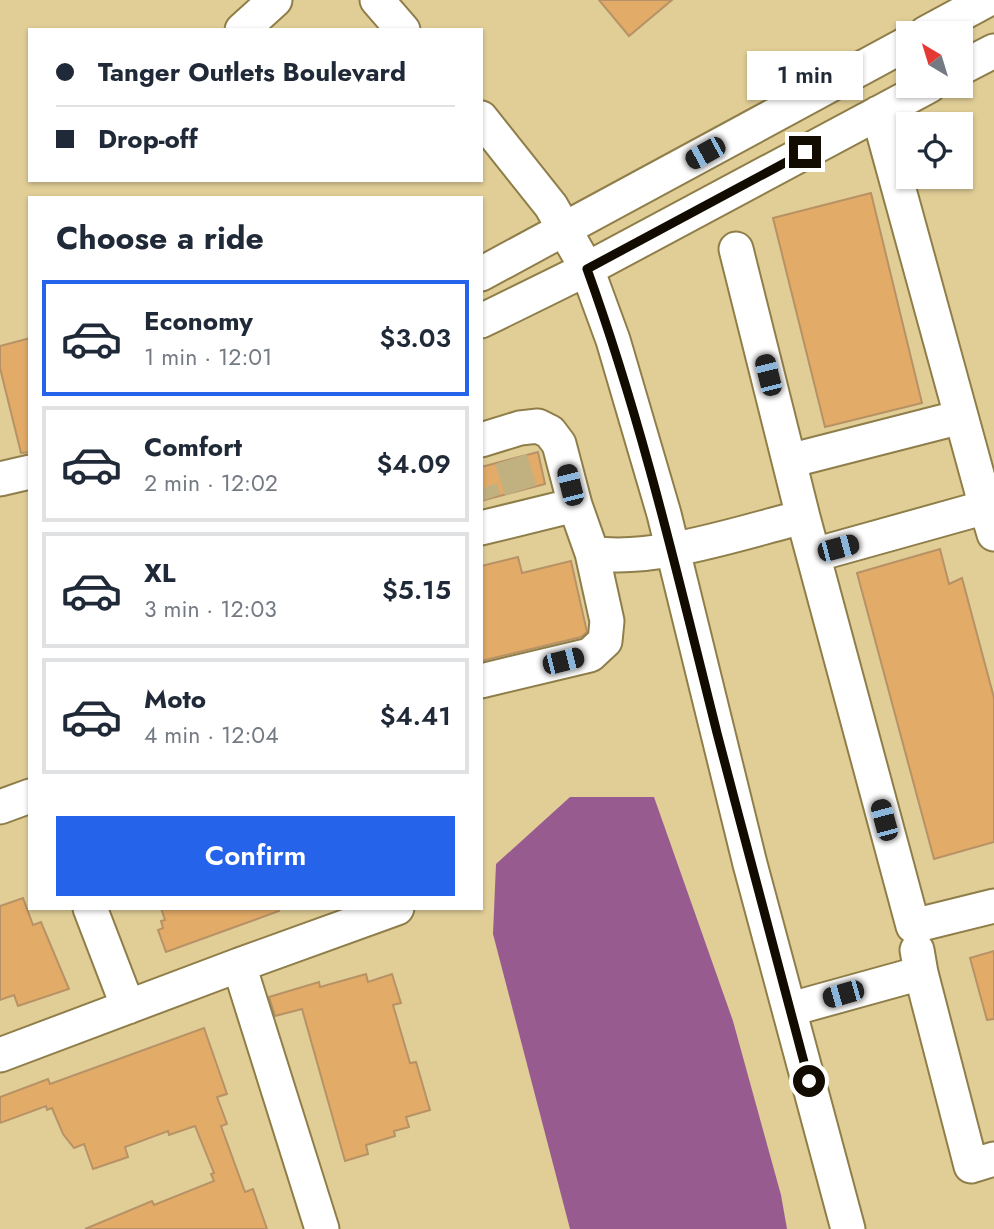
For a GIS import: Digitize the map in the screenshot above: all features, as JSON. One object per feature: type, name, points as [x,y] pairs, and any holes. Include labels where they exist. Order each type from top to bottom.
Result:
[{"type":"street","points":[[245,27],[275,0]]},
{"type":"street","points":[[377,0],[401,28]]},
{"type":"street","points":[[948,21],[987,0]]},
{"type":"street","points":[[483,273],[896,50]]},
{"type":"street","points":[[973,62],[994,51]]},
{"type":"street","points":[[483,320],[587,269],[906,98]]},
{"type":"street","points":[[814,555],[990,521],[878,113]]},
{"type":"street","points":[[483,121],[551,206],[587,269],[613,340],[672,549],[750,864],[848,1229]]},
{"type":"street","points":[[736,249],[803,517],[913,926],[921,972],[971,1166],[994,1159]]},
{"type":"street","points":[[789,461],[961,417]]},
{"type":"street","points":[[483,681],[590,655],[605,641],[607,621],[592,553],[575,505],[559,444],[550,432],[538,426],[520,428],[499,444]]},
{"type":"street","points":[[0,479],[28,472]]},
{"type":"street","points":[[486,517],[525,503],[575,505]]},
{"type":"street","points":[[592,553],[614,557],[672,549],[803,517]]},
{"type":"street","points":[[0,807],[28,797]]},
{"type":"street","points":[[913,926],[994,906]]},
{"type":"street","points":[[91,910],[128,1007]]},
{"type":"street","points":[[0,1055],[391,910]]},
{"type":"street","points":[[239,965],[322,1229]]},
{"type":"street","points":[[790,1009],[921,972]]},
{"type":"shaded area","points":[[570,797],[654,797],[733,1021],[781,1195],[787,1229],[570,1229],[493,934],[496,864]]},
{"type":"building","points":[[599,0],[672,0],[629,36]]},
{"type":"building","points":[[871,193],[922,403],[825,427],[773,218]]},
{"type":"building","points":[[28,339],[28,452],[21,453],[0,368],[0,346]]},
{"type":"building","points":[[538,452],[545,484],[483,500],[483,466]]},
{"type":"building","points":[[940,549],[949,584],[962,578],[994,698],[994,842],[934,859],[857,573]]},
{"type":"building","points":[[518,557],[522,573],[571,561],[587,632],[581,637],[483,661],[483,566]]},
{"type":"building","points":[[23,898],[33,925],[41,922],[69,989],[18,1006],[14,995],[0,1000],[0,906]]},
{"type":"building","points":[[162,910],[279,911],[166,952],[158,930],[163,928],[161,921],[165,920]]},
{"type":"building","points":[[994,951],[994,1019],[987,1020],[970,958]]},
{"type":"building","points":[[366,974],[368,982],[392,974],[401,1003],[393,1005],[410,1063],[416,1062],[430,1110],[406,1117],[409,1127],[394,1131],[395,1136],[366,1145],[368,1154],[345,1161],[302,1009],[275,1016],[269,997],[319,982],[320,987]]},
{"type":"building","points":[[204,1028],[227,1094],[217,1097],[227,1124],[221,1126],[245,1192],[253,1189],[267,1229],[85,1229],[152,1201],[154,1205],[214,1181],[211,1174],[214,1173],[195,1126],[169,1135],[168,1131],[125,1147],[128,1157],[93,1169],[84,1144],[74,1148],[63,1134],[52,1108],[47,1110],[46,1106],[0,1123],[0,1097],[48,1079],[50,1084]]},
{"type":"tunnel","points":[[511,459],[521,491]]},
{"type":"tunnel","points":[[483,494],[485,500]]},
{"type":"route","points":[[805,152],[587,269],[613,340],[664,514],[750,864],[809,1081]]}]
